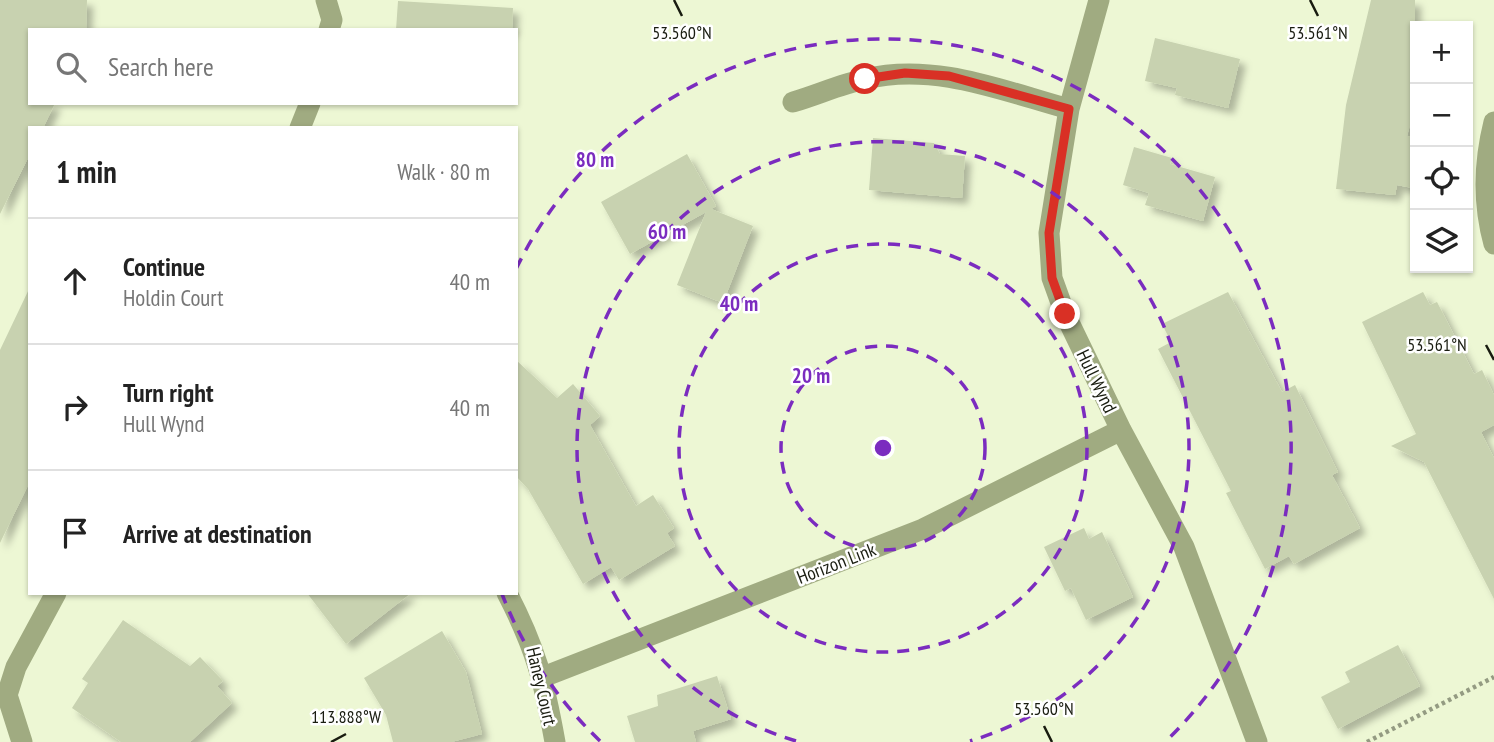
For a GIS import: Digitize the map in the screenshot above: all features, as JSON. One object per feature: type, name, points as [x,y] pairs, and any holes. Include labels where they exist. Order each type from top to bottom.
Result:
[{"type":"street","points":[[326,0],[331,20],[329,28]]},
{"type":"street","name":"Hull Wynd","points":[[1099,0],[1069,109],[1049,233],[1052,278],[1065,314],[1121,430],[1184,547],[1257,742]]},
{"type":"street","points":[[793,102],[865,79],[905,73],[949,76],[1069,109]]},
{"type":"street","points":[[301,126],[309,105]]},
{"type":"street","points":[[1494,122],[1488,147],[1486,187],[1494,244]]},
{"type":"street","name":"Horizon Link","points":[[543,677],[923,529],[1121,430]]},
{"type":"street","points":[[22,742],[15,728],[7,695],[16,667],[55,595]]},
{"type":"street","name":"Haney Court","points":[[508,595],[530,637],[543,677],[555,742]]},
{"type":"path","points":[[1367,742],[1494,677]]},
{"type":"building","points":[[0,0],[87,0],[86,28],[28,28],[28,105],[54,105],[44,126],[28,126],[28,158],[0,214]]},
{"type":"building","points":[[1371,0],[1415,0],[1415,21],[1410,21],[1410,125],[1407,136],[1410,136],[1410,187],[1397,185],[1395,195],[1336,189],[1346,105]]},
{"type":"building","points":[[398,1],[513,8],[512,28],[396,28]]},
{"type":"building","points":[[1155,38],[1240,59],[1228,108],[1175,95],[1177,88],[1145,81]]},
{"type":"building","points":[[873,138],[934,143],[940,154],[965,156],[962,198],[869,190]]},
{"type":"building","points":[[1134,147],[1172,158],[1170,164],[1215,177],[1203,221],[1145,205],[1149,193],[1123,185]]},
{"type":"building","points":[[687,154],[716,206],[711,209],[753,226],[723,303],[677,285],[706,212],[630,254],[601,202]]},
{"type":"building","points":[[28,291],[28,485],[0,543],[0,350]]},
{"type":"building","points":[[1228,292],[1282,392],[1295,385],[1338,472],[1332,475],[1360,528],[1294,564],[1289,556],[1265,569],[1226,493],[1231,491],[1158,349],[1171,342],[1162,324]]},
{"type":"building","points":[[1423,292],[1430,305],[1437,302],[1474,374],[1482,370],[1494,395],[1494,425],[1481,432],[1494,458],[1494,599],[1424,462],[1391,446],[1416,434],[1362,322]]},
{"type":"building","points":[[518,362],[557,398],[573,384],[600,416],[590,425],[636,506],[653,495],[674,528],[667,533],[675,546],[619,580],[611,567],[583,584],[528,489],[518,478]]},
{"type":"building","points":[[1084,528],[1089,539],[1102,532],[1133,597],[1086,620],[1071,588],[1065,591],[1044,547]]},
{"type":"building","points":[[309,595],[408,595],[346,644]]},
{"type":"building","points":[[123,620],[190,666],[200,657],[223,681],[217,686],[232,703],[190,742],[121,742],[72,708],[88,683],[82,679]]},
{"type":"building","points":[[442,631],[466,672],[482,734],[451,742],[393,742],[386,715],[364,678]]},
{"type":"building","points":[[1398,645],[1420,686],[1338,729],[1321,697],[1350,682],[1345,672]]},
{"type":"building","points":[[717,676],[731,719],[693,731],[696,742],[635,742],[627,716],[658,706],[657,695]]},
{"type":"route","points":[[865,79],[905,73],[949,76],[1069,109],[1049,233],[1052,278],[1065,314]]}]
